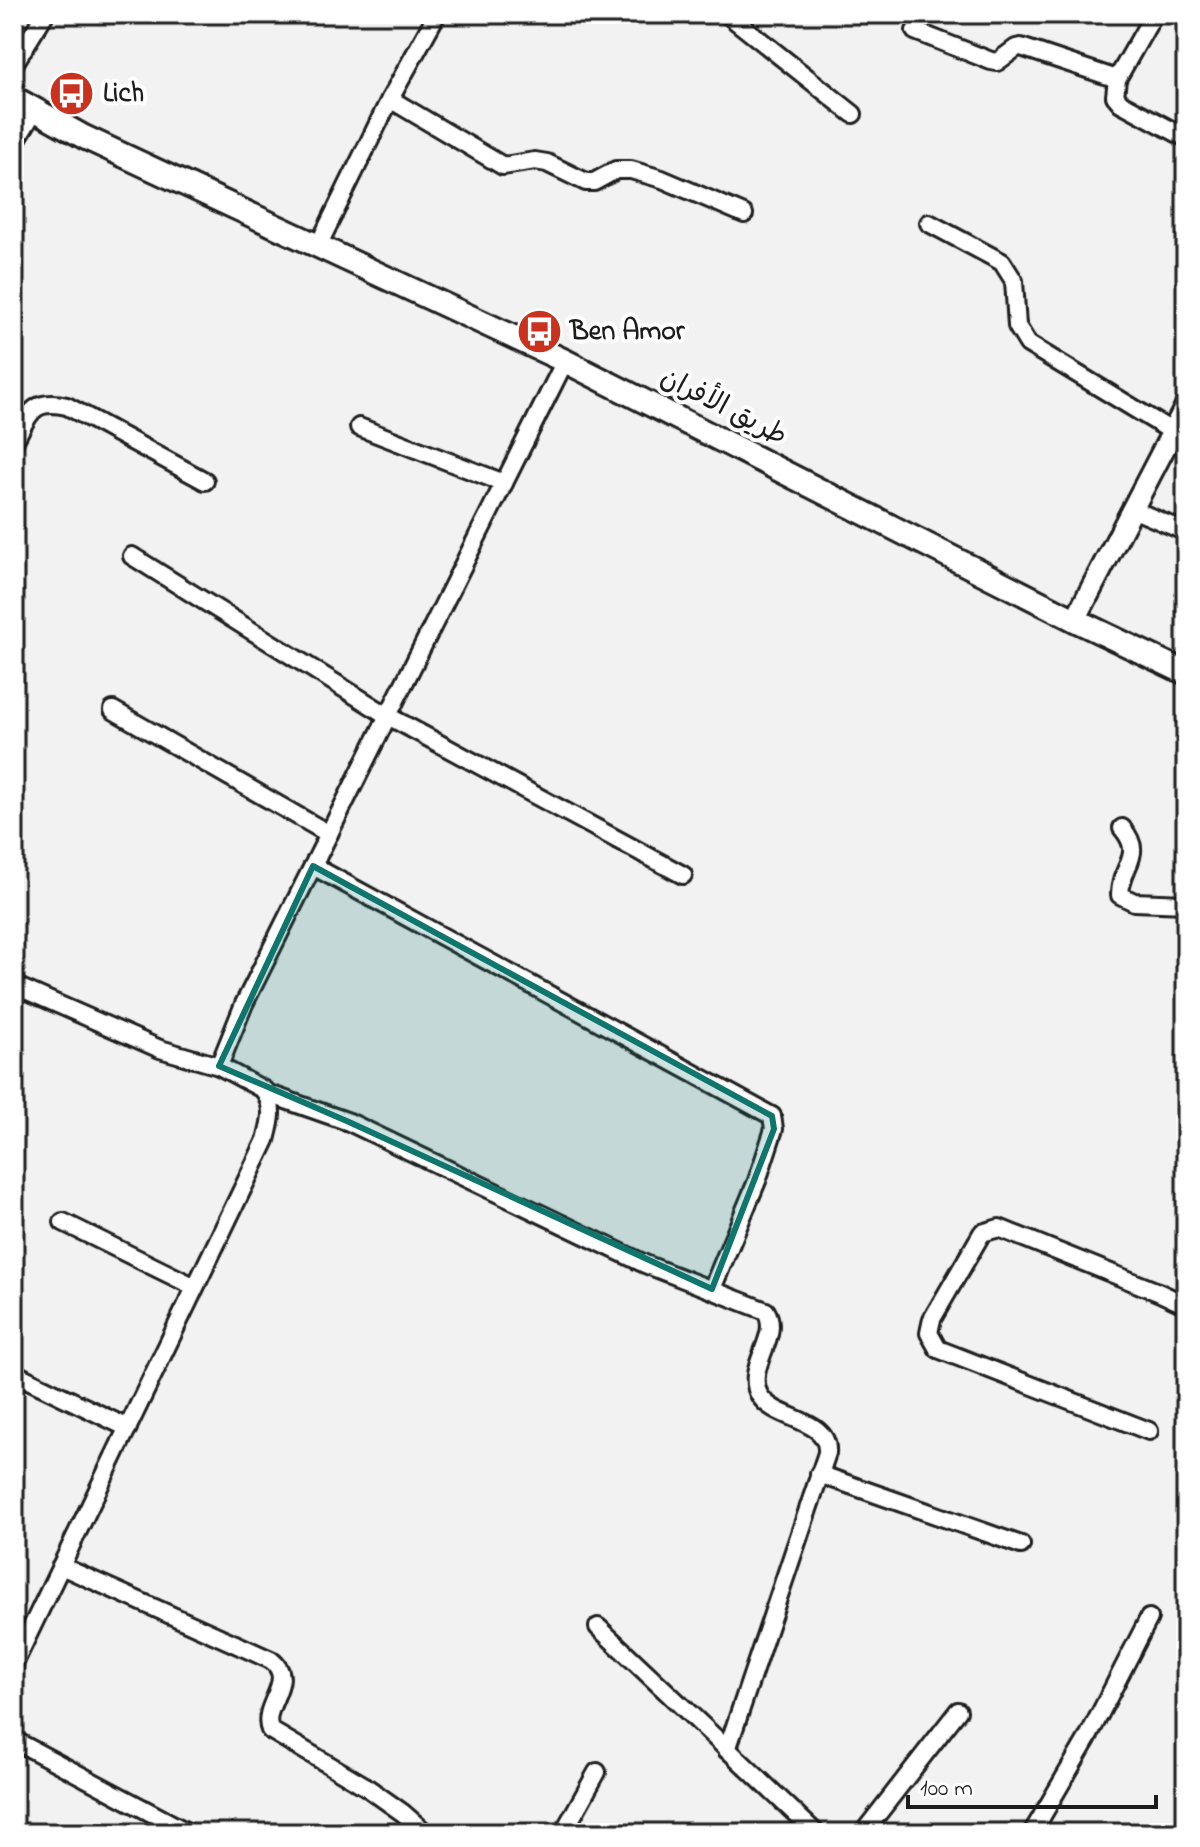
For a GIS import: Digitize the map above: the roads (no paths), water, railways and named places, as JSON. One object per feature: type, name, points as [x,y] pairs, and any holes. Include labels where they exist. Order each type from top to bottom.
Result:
[{"type":"main road","name":"طريق الأفران","points":[[14,98],[158,173],[565,361],[1075,620],[1186,673]]},
{"type":"street","points":[[14,64],[45,14]]},
{"type":"street","points":[[318,246],[390,99],[437,14]]},
{"type":"street","points":[[727,14],[853,114]]},
{"type":"street","points":[[1154,14],[1117,79],[1115,96],[1121,103],[1186,138]]},
{"type":"street","points":[[915,31],[991,61],[997,62],[1021,47],[1117,79]]},
{"type":"street","points":[[390,99],[503,166],[535,161],[547,163],[586,182],[594,182],[616,170],[631,170],[662,179],[744,214]]},
{"type":"street","points":[[14,144],[34,111]]},
{"type":"street","points":[[929,223],[1002,262],[1014,281],[1017,326],[1028,344],[1181,420],[1075,620]]},
{"type":"street","points":[[219,1066],[244,1004],[565,361]]},
{"type":"street","points":[[14,442],[33,409],[50,402],[67,406],[205,481]]},
{"type":"street","points":[[359,427],[504,483]]},
{"type":"street","points":[[1132,509],[1186,532]]},
{"type":"street","points":[[132,556],[388,716],[683,875]]},
{"type":"street","points":[[113,710],[329,834]]},
{"type":"street","points":[[1122,828],[1132,839],[1134,848],[1120,895],[1134,902],[1186,904]]},
{"type":"street","points":[[313,866],[772,1116],[774,1129],[757,1181],[712,1289]]},
{"type":"street","points":[[14,985],[160,1049],[219,1066],[266,1093],[349,1122],[645,1264],[758,1307],[769,1316],[769,1330],[756,1373],[756,1388],[763,1399],[780,1413],[819,1429],[825,1436],[827,1453],[727,1750]]},
{"type":"street","points":[[14,1664],[266,1140],[272,1107],[266,1093]]},
{"type":"street","points":[[63,1222],[195,1287]]},
{"type":"street","points":[[1149,1431],[938,1349],[929,1333],[932,1319],[982,1233],[999,1228],[1186,1305]]},
{"type":"street","points":[[14,1373],[128,1428]]},
{"type":"street","points":[[819,1474],[1021,1545]]},
{"type":"street","points":[[61,1566],[271,1660],[279,1666],[282,1676],[268,1713],[270,1730],[365,1786],[426,1833]]},
{"type":"street","points":[[1032,1833],[1087,1739],[1149,1618]]},
{"type":"street","points":[[598,1627],[816,1833]]},
{"type":"street","points":[[863,1833],[958,1711]]},
{"type":"street","points":[[14,1740],[189,1833]]},
{"type":"street","points":[[563,1833],[597,1772]]},
{"type":"place","name":"Lich","points":[[72,94]]},
{"type":"place","name":"Ben Amor","points":[[539,332]]}]
